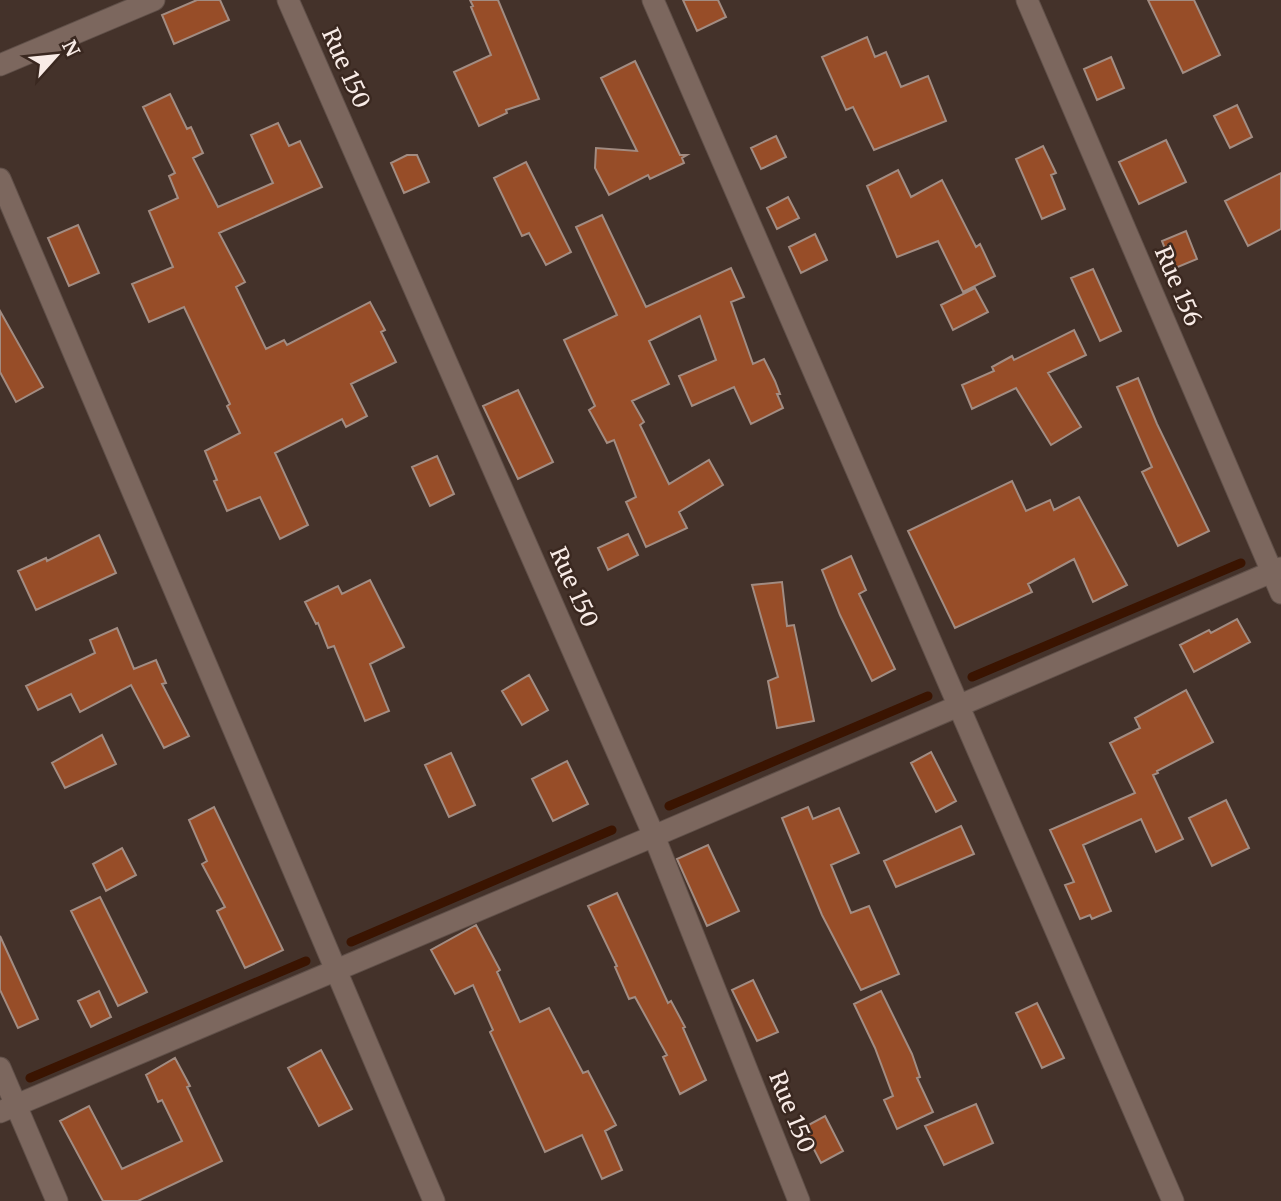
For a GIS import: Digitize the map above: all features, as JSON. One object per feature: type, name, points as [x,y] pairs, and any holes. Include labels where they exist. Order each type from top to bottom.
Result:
[{"type":"street","points":[[0,65],[154,0]]},
{"type":"street","name":"Rue 150","points":[[288,0],[654,836],[799,1201]]},
{"type":"street","points":[[653,0],[1173,1201]]},
{"type":"street","name":"Rue 156","points":[[1027,0],[1277,570],[1281,593]]},
{"type":"street","points":[[0,179],[434,1201]]},
{"type":"street","points":[[8,1108],[1277,570]]},
{"type":"street","points":[[0,1068],[8,1108],[57,1201]]},
{"type":"building","points":[[197,0],[220,0],[229,20],[174,44],[162,15]]},
{"type":"building","points":[[470,0],[498,0],[539,99],[506,110],[507,113],[479,126],[454,72],[491,55]]},
{"type":"building","points":[[683,0],[718,0],[726,17],[697,31]]},
{"type":"building","points":[[1148,0],[1194,0],[1220,55],[1183,73]]},
{"type":"building","points":[[867,37],[875,57],[886,52],[901,87],[928,76],[946,121],[874,150],[853,107],[846,110],[822,57]]},
{"type":"building","points":[[1111,57],[1124,88],[1097,100],[1084,69]]},
{"type":"building","points":[[635,61],[680,155],[687,155],[682,158],[684,163],[650,179],[648,175],[609,195],[595,168],[596,148],[637,151],[601,78]]},
{"type":"building","points":[[170,94],[187,129],[191,127],[203,153],[193,158],[218,207],[273,183],[251,135],[278,123],[289,146],[300,141],[322,187],[219,233],[245,282],[236,287],[266,349],[284,340],[287,345],[370,302],[385,330],[381,332],[396,362],[351,384],[367,416],[346,427],[342,419],[275,453],[308,525],[280,539],[260,497],[227,511],[214,481],[217,480],[205,451],[240,433],[227,406],[230,404],[184,307],[149,322],[132,284],[173,267],[149,211],[178,198],[169,176],[175,173],[143,107]]},
{"type":"building","points":[[1237,105],[1252,137],[1230,148],[1214,116]]},
{"type":"building","points":[[776,136],[786,157],[761,169],[751,148]]},
{"type":"building","points":[[1166,140],[1186,182],[1139,204],[1119,162]]},
{"type":"building","points":[[1043,146],[1056,173],[1051,175],[1065,209],[1042,219],[1016,159]]},
{"type":"building","points":[[407,155],[417,155],[429,182],[404,193],[391,163]]},
{"type":"building","points":[[526,162],[571,252],[546,265],[529,233],[522,236],[494,178]]},
{"type":"building","points":[[898,170],[911,197],[942,180],[976,247],[980,244],[995,276],[963,292],[938,241],[897,257],[867,186]]},
{"type":"building","points":[[1281,173],[1281,229],[1248,246],[1225,201]]},
{"type":"building","points":[[788,197],[799,218],[777,229],[767,208]]},
{"type":"building","points":[[602,215],[646,307],[731,268],[744,297],[731,302],[753,364],[764,359],[775,381],[783,408],[751,424],[734,387],[692,406],[679,376],[716,360],[700,316],[649,341],[669,384],[632,401],[644,422],[640,425],[669,484],[709,460],[723,485],[679,512],[687,528],[646,547],[626,502],[636,497],[614,440],[607,443],[589,410],[595,406],[564,340],[617,315],[576,227]]},
{"type":"building","points":[[78,225],[99,273],[69,286],[48,238]]},
{"type":"building","points":[[1186,231],[1197,259],[1173,269],[1162,241]]},
{"type":"building","points":[[815,234],[827,260],[801,273],[789,247]]},
{"type":"building","points":[[1093,269],[1121,331],[1100,341],[1071,278]]},
{"type":"building","points":[[975,288],[988,312],[953,330],[941,305]]},
{"type":"building","points":[[0,311],[43,387],[16,402],[0,372]]},
{"type":"building","points":[[1074,330],[1086,355],[1048,373],[1081,427],[1051,445],[1016,388],[972,409],[962,385],[994,371],[992,367],[1012,356],[1014,360]]},
{"type":"building","points":[[1138,378],[1157,424],[1209,531],[1178,546],[1142,472],[1152,467],[1117,387]]},
{"type":"building","points":[[518,390],[553,462],[518,479],[483,406]]},
{"type":"building","points":[[437,456],[454,494],[430,506],[412,467]]},
{"type":"building","points":[[1012,481],[1026,511],[1050,500],[1054,510],[1079,497],[1127,585],[1093,602],[1074,559],[1028,584],[1032,592],[955,628],[908,531]]},
{"type":"building","points":[[628,534],[638,555],[608,570],[598,548]]},
{"type":"building","points":[[99,535],[116,573],[36,610],[18,571],[46,558],[47,561]]},
{"type":"building","points":[[851,556],[866,590],[859,594],[895,669],[872,681],[822,570]]},
{"type":"building","points":[[370,580],[404,647],[370,664],[389,711],[365,721],[334,646],[328,648],[318,623],[316,624],[305,602],[338,586],[342,594]]},
{"type":"building","points":[[782,582],[787,626],[794,625],[814,721],[777,728],[768,681],[778,677],[752,585]]},
{"type":"building","points":[[1237,619],[1250,642],[1194,672],[1180,645]]},
{"type":"building","points":[[117,628],[134,669],[156,660],[166,683],[162,684],[189,736],[164,748],[131,685],[80,712],[71,694],[38,710],[26,686],[95,653],[90,640]]},
{"type":"building","points":[[529,675],[548,710],[522,725],[502,691]]},
{"type":"building","points":[[1186,690],[1213,742],[1153,775],[1183,839],[1156,852],[1141,819],[1083,845],[1111,911],[1092,919],[1090,915],[1080,919],[1065,885],[1074,882],[1050,830],[1135,793],[1110,743],[1140,728],[1135,718]]},
{"type":"building","points":[[102,735],[116,764],[65,788],[52,763]]},
{"type":"building","points":[[931,752],[956,801],[936,812],[911,763]]},
{"type":"building","points":[[451,753],[475,805],[449,817],[425,765]]},
{"type":"building","points":[[567,761],[588,804],[553,821],[532,779]]},
{"type":"building","points":[[1226,800],[1249,848],[1212,866],[1189,818]]},
{"type":"building","points":[[214,807],[283,950],[245,968],[217,911],[225,907],[202,864],[207,861],[189,820]]},
{"type":"building","points":[[808,807],[813,819],[839,808],[859,853],[831,865],[851,913],[869,906],[899,974],[861,990],[822,915],[782,818]]},
{"type":"building","points":[[961,826],[974,854],[896,887],[884,861]]},
{"type":"building","points":[[708,845],[739,911],[707,926],[677,859]]},
{"type":"building","points":[[122,848],[136,875],[106,891],[93,864]]},
{"type":"building","points":[[617,893],[668,1003],[671,1001],[685,1027],[683,1028],[706,1080],[680,1094],[663,1057],[667,1055],[635,997],[629,999],[615,967],[617,966],[588,906]]},
{"type":"building","points":[[100,897],[147,992],[118,1006],[71,911]]},
{"type":"building","points":[[476,925],[500,970],[497,972],[520,1022],[549,1008],[583,1073],[588,1071],[616,1125],[605,1131],[622,1170],[602,1179],[582,1135],[545,1152],[490,1032],[493,1030],[473,985],[455,994],[431,950]]},
{"type":"building","points":[[0,936],[38,1019],[18,1028],[0,990]]},
{"type":"building","points":[[753,980],[778,1032],[757,1041],[732,990]]},
{"type":"building","points":[[99,991],[111,1017],[91,1027],[78,1001]]},
{"type":"building","points":[[881,991],[912,1054],[920,1077],[917,1078],[933,1112],[897,1129],[884,1100],[893,1096],[875,1048],[854,1004]]},
{"type":"building","points":[[1037,1003],[1064,1058],[1042,1068],[1016,1013]]},
{"type":"building","points":[[321,1050],[352,1109],[319,1126],[288,1068]]},
{"type":"building","points":[[175,1058],[222,1161],[138,1201],[103,1201],[60,1121],[89,1106],[122,1169],[182,1141],[162,1100],[158,1102],[146,1075]]},
{"type":"building","points":[[976,1104],[993,1143],[944,1165],[925,1126]]},
{"type":"building","points":[[825,1116],[843,1151],[821,1163],[803,1128]]},
{"type":"waterway","points":[[972,677],[1241,563]]},
{"type":"waterway","points":[[669,806],[928,696]]},
{"type":"waterway","points":[[351,942],[612,830]]},
{"type":"waterway","points":[[30,1078],[306,961]]}]
